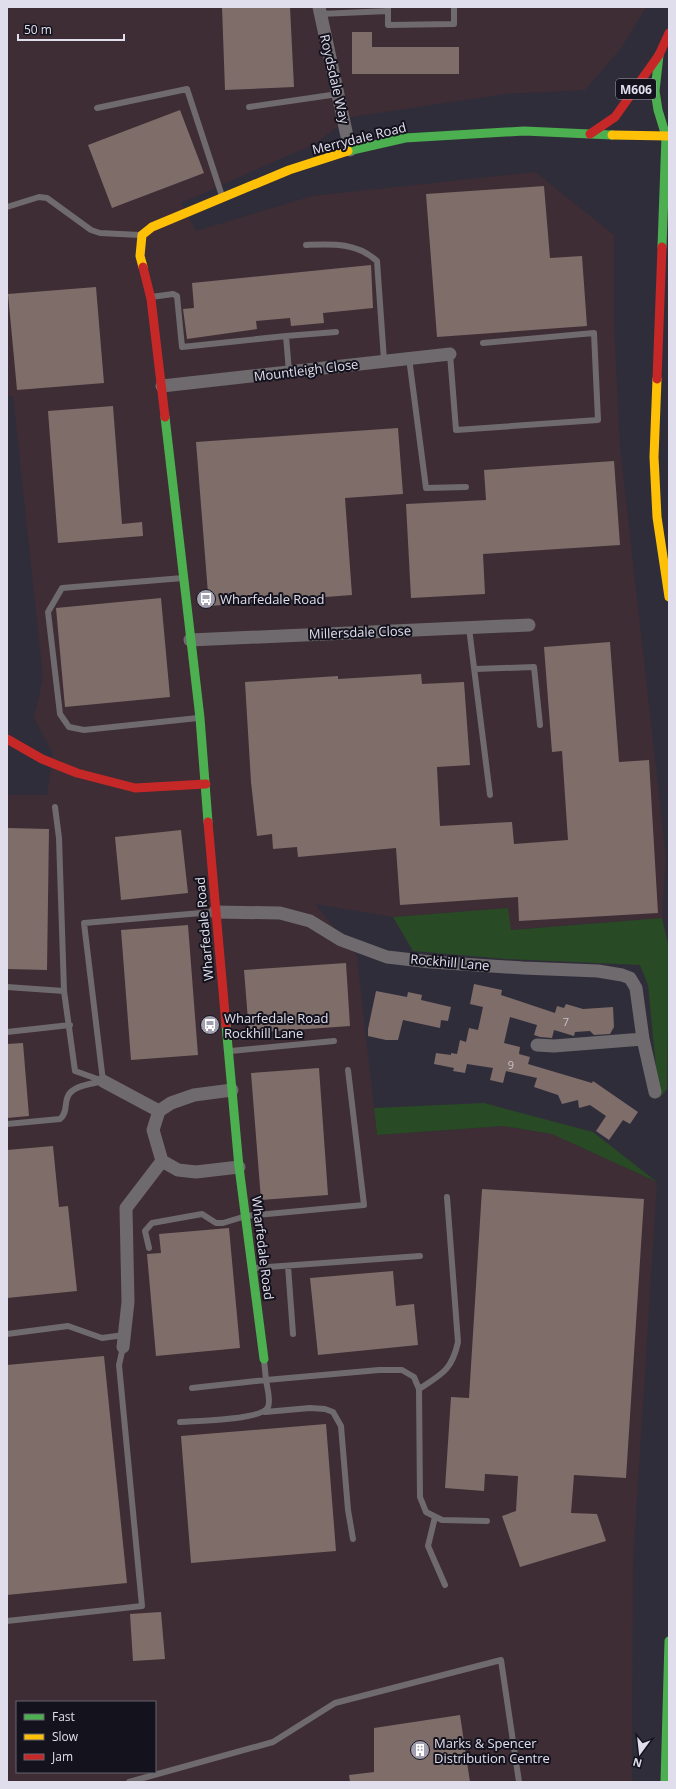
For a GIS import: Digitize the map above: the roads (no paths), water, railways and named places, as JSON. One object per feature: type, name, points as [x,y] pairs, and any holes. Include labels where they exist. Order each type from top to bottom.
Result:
[{"type":"main road","name":"M606","points":[[590,134],[615,118],[659,55],[669,33]]},
{"type":"main road","name":"M606","points":[[659,55],[655,91],[658,110],[668,136],[654,457],[657,517],[669,597]]},
{"type":"main road","name":"Merrydale Road","points":[[142,235],[152,226],[222,196],[289,170],[350,150],[405,138],[473,132],[524,131],[668,136]]},
{"type":"main road","name":"Wharfedale Road","points":[[142,235],[140,256],[151,297],[200,718],[215,912],[230,1051],[239,1167],[264,1359]]},
{"type":"main road","points":[[7,739],[42,759],[77,773],[135,788],[206,784]]},
{"type":"main road","points":[[665,1782],[669,1641]]},
{"type":"street","name":"Roydsdale Way","points":[[319,10],[350,150]]},
{"type":"street","name":"Mountleigh Close","points":[[162,386],[384,360],[450,354]]},
{"type":"street","name":"Millersdale Close","points":[[190,640],[529,625]]},
{"type":"street","name":"Rockhill Lane","points":[[215,912],[280,913],[310,921],[341,940],[387,957],[431,962],[598,971],[622,975],[630,978],[636,988],[643,1039],[655,1092]]},
{"type":"street","points":[[536,1045],[554,1046],[643,1039]]},
{"type":"street","points":[[103,1080],[159,1111]]},
{"type":"street","points":[[232,1090],[194,1095],[171,1103],[159,1111],[152,1130],[162,1161],[178,1170],[196,1172],[239,1167]]},
{"type":"street","points":[[123,1341],[128,1302],[126,1208],[162,1161]]},
{"type":"lane","points":[[319,10],[388,9],[388,26],[454,24],[454,7]]},
{"type":"lane","points":[[96,108],[187,89],[222,196]]},
{"type":"lane","points":[[249,107],[338,94]]},
{"type":"lane","points":[[7,207],[39,197],[48,198],[91,230],[100,233],[142,235]]},
{"type":"lane","points":[[306,245],[343,244],[358,249],[377,261],[384,360]]},
{"type":"lane","points":[[151,297],[173,294],[177,296],[182,347],[336,332]]},
{"type":"lane","points":[[450,354],[456,430],[598,420],[594,333],[483,343]]},
{"type":"lane","points":[[286,336],[289,372]]},
{"type":"lane","points":[[409,358],[426,488],[466,487]]},
{"type":"lane","points":[[184,578],[62,588],[48,612],[60,714],[69,726],[84,730],[200,718]]},
{"type":"lane","points":[[469,628],[490,795]]},
{"type":"lane","points":[[474,669],[534,667],[540,725]]},
{"type":"lane","points":[[55,807],[59,838],[64,991],[70,1025],[75,1071],[103,1080]]},
{"type":"lane","points":[[103,1080],[84,923],[215,912]]},
{"type":"lane","points":[[7,986],[64,991]]},
{"type":"lane","points":[[7,1032],[70,1025]]},
{"type":"lane","points":[[230,1051],[334,1041]]},
{"type":"lane","points":[[149,1248],[145,1231],[152,1223],[202,1214],[216,1223],[224,1223],[246,1216],[364,1205],[348,1070]]},
{"type":"lane","points":[[7,1124],[60,1119],[64,1115],[68,1096],[76,1088],[103,1080]]},
{"type":"lane","points":[[419,1389],[443,1374],[454,1357],[458,1342],[446,1197]]},
{"type":"lane","points":[[252,1268],[420,1256]]},
{"type":"lane","points":[[288,1266],[294,1334]]},
{"type":"lane","points":[[7,1334],[68,1326],[102,1338],[123,1341],[119,1365],[142,1606],[7,1621]]},
{"type":"lane","points":[[264,1359],[269,1406],[265,1412]]},
{"type":"lane","points":[[192,1388],[379,1370],[402,1370],[414,1378],[419,1389],[420,1496],[426,1512],[442,1520],[487,1521]]},
{"type":"lane","points":[[180,1422],[252,1416],[265,1412],[310,1408],[325,1409],[332,1412],[341,1426],[348,1510],[353,1539]]},
{"type":"lane","points":[[435,1516],[428,1546],[445,1586]]},
{"type":"lane","points":[[129,1782],[273,1742],[335,1703],[501,1660],[519,1782]]},
{"type":"place","name":"Wharfedale Road","points":[[206,599]]},
{"type":"place","name":"Wharfedale Road Rockhill Lane","points":[[210,1025]]},
{"type":"place","name":"Marks & Spencer Distribution Centre","points":[[420,1750]]}]
